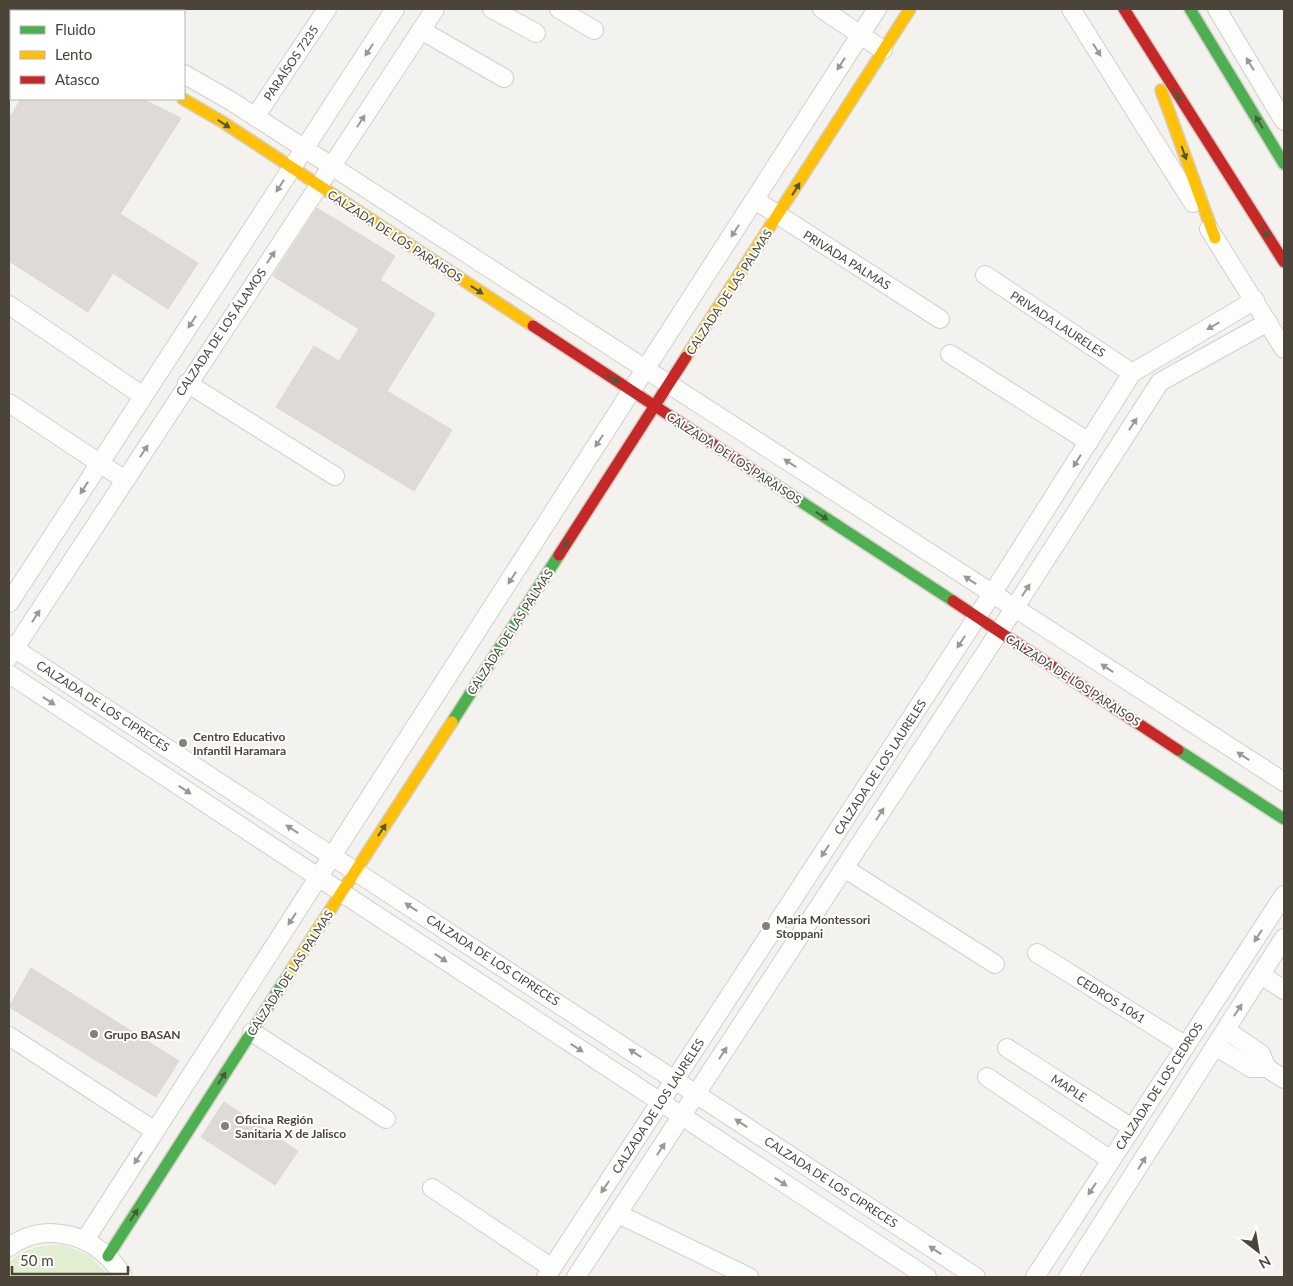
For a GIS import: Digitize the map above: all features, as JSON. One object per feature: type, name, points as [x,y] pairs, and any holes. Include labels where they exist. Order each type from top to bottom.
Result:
[{"type":"main road","name":"CALZADA DE LAS PALMAS","points":[[108,1256],[779,216],[898,25],[910,9]]},
{"type":"main road","points":[[1124,9],[1284,262]]},
{"type":"main road","points":[[1190,9],[1284,164]]},
{"type":"main road","points":[[1143,41],[1215,238]]},
{"type":"main road","name":"CALZADA DE LOS PARAISOS","points":[[184,100],[292,168],[1284,819]]},
{"type":"street","name":"PARAÍSOS 7235","points":[[255,117],[327,9]]},
{"type":"street","points":[[9,603],[395,9]]},
{"type":"street","name":"CALZADA DE LOS ÁLAMOS","points":[[11,650],[435,9]]},
{"type":"street","points":[[492,9],[536,33]]},
{"type":"street","points":[[559,9],[594,30]]},
{"type":"street","points":[[822,9],[883,50]]},
{"type":"street","points":[[85,1240],[876,9],[898,25]]},
{"type":"street","points":[[1071,9],[1284,349]]},
{"type":"street","points":[[1217,9],[1284,121]]},
{"type":"street","points":[[421,30],[504,78]]},
{"type":"street","name":"CALZADA DE LOS PARAISOS","points":[[185,75],[255,117],[1284,782]]},
{"type":"street","name":"PRIVADA PALMAS","points":[[755,200],[940,319]]},
{"type":"street","name":"PRIVADA LAURELES","points":[[984,275],[1132,373]]},
{"type":"street","name":"CALZADA DE LOS LAURELES","points":[[549,1273],[992,594],[1132,373],[1254,300]]},
{"type":"street","points":[[9,305],[143,396]]},
{"type":"street","name":"CALZADA DE LOS LAURELES","points":[[576,1277],[894,793],[1160,382],[1268,322]]},
{"type":"street","points":[[950,354],[1089,442]]},
{"type":"street","points":[[187,383],[335,476]]},
{"type":"street","points":[[9,403],[125,480]]},
{"type":"street","name":"CALZADA DE LOS CIPRECES","points":[[11,650],[356,871],[976,1277]]},
{"type":"street","name":"CALZADA DE LOS CIPRECES","points":[[9,674],[927,1277]]},
{"type":"street","points":[[871,780],[894,793]]},
{"type":"street","points":[[844,868],[995,964]]},
{"type":"street","name":"CALZADA DE LOS CEDROS","points":[[1034,1277],[1284,895]]},
{"type":"street","name":"CALZADA DE LOS CEDROS","points":[[1068,1277],[1284,938]]},
{"type":"street","name":"CEDROS 1061","points":[[1037,953],[1186,1046]]},
{"type":"street","points":[[1260,975],[1284,990]]},
{"type":"street","points":[[1226,1030],[1261,1054],[1267,1068]]},
{"type":"street","points":[[252,1032],[386,1119]]},
{"type":"street","points":[[9,1036],[155,1131]]},
{"type":"street","points":[[1216,1046],[1251,1068],[1267,1068],[1284,1079]]},
{"type":"street","name":"MAPLE","points":[[1007,1048],[1132,1128]]},
{"type":"street","points":[[1166,1076],[1188,1090]]},
{"type":"street","points":[[987,1077],[1111,1160]]},
{"type":"street","points":[[432,1188],[549,1273]]},
{"type":"street","points":[[618,1214],[749,1277]]},
{"type":"street","points":[[578,1228],[599,1242]]},
{"type":"street","points":[[9,1247],[31,1236],[49,1233],[67,1234],[85,1240],[108,1256],[123,1277]]},
{"type":"green space","points":[[64,1245],[90,1256],[110,1277],[9,1277],[9,1262],[21,1253],[42,1246]]},
{"type":"building","points":[[20,100],[144,100],[181,118],[120,214],[198,263],[168,309],[113,273],[88,312],[9,261],[9,119]]},
{"type":"building","points":[[317,208],[395,256],[380,280],[435,314],[387,391],[452,430],[414,491],[276,407],[314,346],[339,361],[359,329],[273,276]]},
{"type":"building","name":"Grupo BASAN","points":[[31,968],[179,1061],[156,1097],[9,1007]]},
{"type":"building","points":[[224,1102],[298,1151],[275,1185],[201,1137]]},
{"type":"traffic: fast","points":[[1190,9],[1284,164]]},
{"type":"traffic: fast","points":[[754,471],[953,601]]},
{"type":"traffic: fast","points":[[452,722],[559,555]]},
{"type":"traffic: fast","points":[[1178,750],[1284,819]]},
{"type":"traffic: fast","points":[[108,1256],[292,969]]},
{"type":"traffic: slow","points":[[686,357],[910,9]]},
{"type":"traffic: slow","points":[[1161,90],[1215,238]]},
{"type":"traffic: slow","points":[[185,100],[221,121],[533,326]]},
{"type":"traffic: slow","points":[[292,969],[452,722]]},
{"type":"traffic: jam","points":[[1124,9],[1284,262]]},
{"type":"traffic: jam","points":[[533,326],[754,471]]},
{"type":"traffic: jam","points":[[559,555],[686,357]]},
{"type":"traffic: jam","points":[[953,601],[1178,750]]},
{"type":"place","name":"Centro Educativo Infantil Haramara","points":[[183,743]]},
{"type":"place","name":"Maria Montessori Stoppani","points":[[766,926]]},
{"type":"place","name":"Grupo BASAN","points":[[94,1034]]},
{"type":"place","name":"Oficina Región Sanitaria X de Jalisco","points":[[225,1126]]}]
